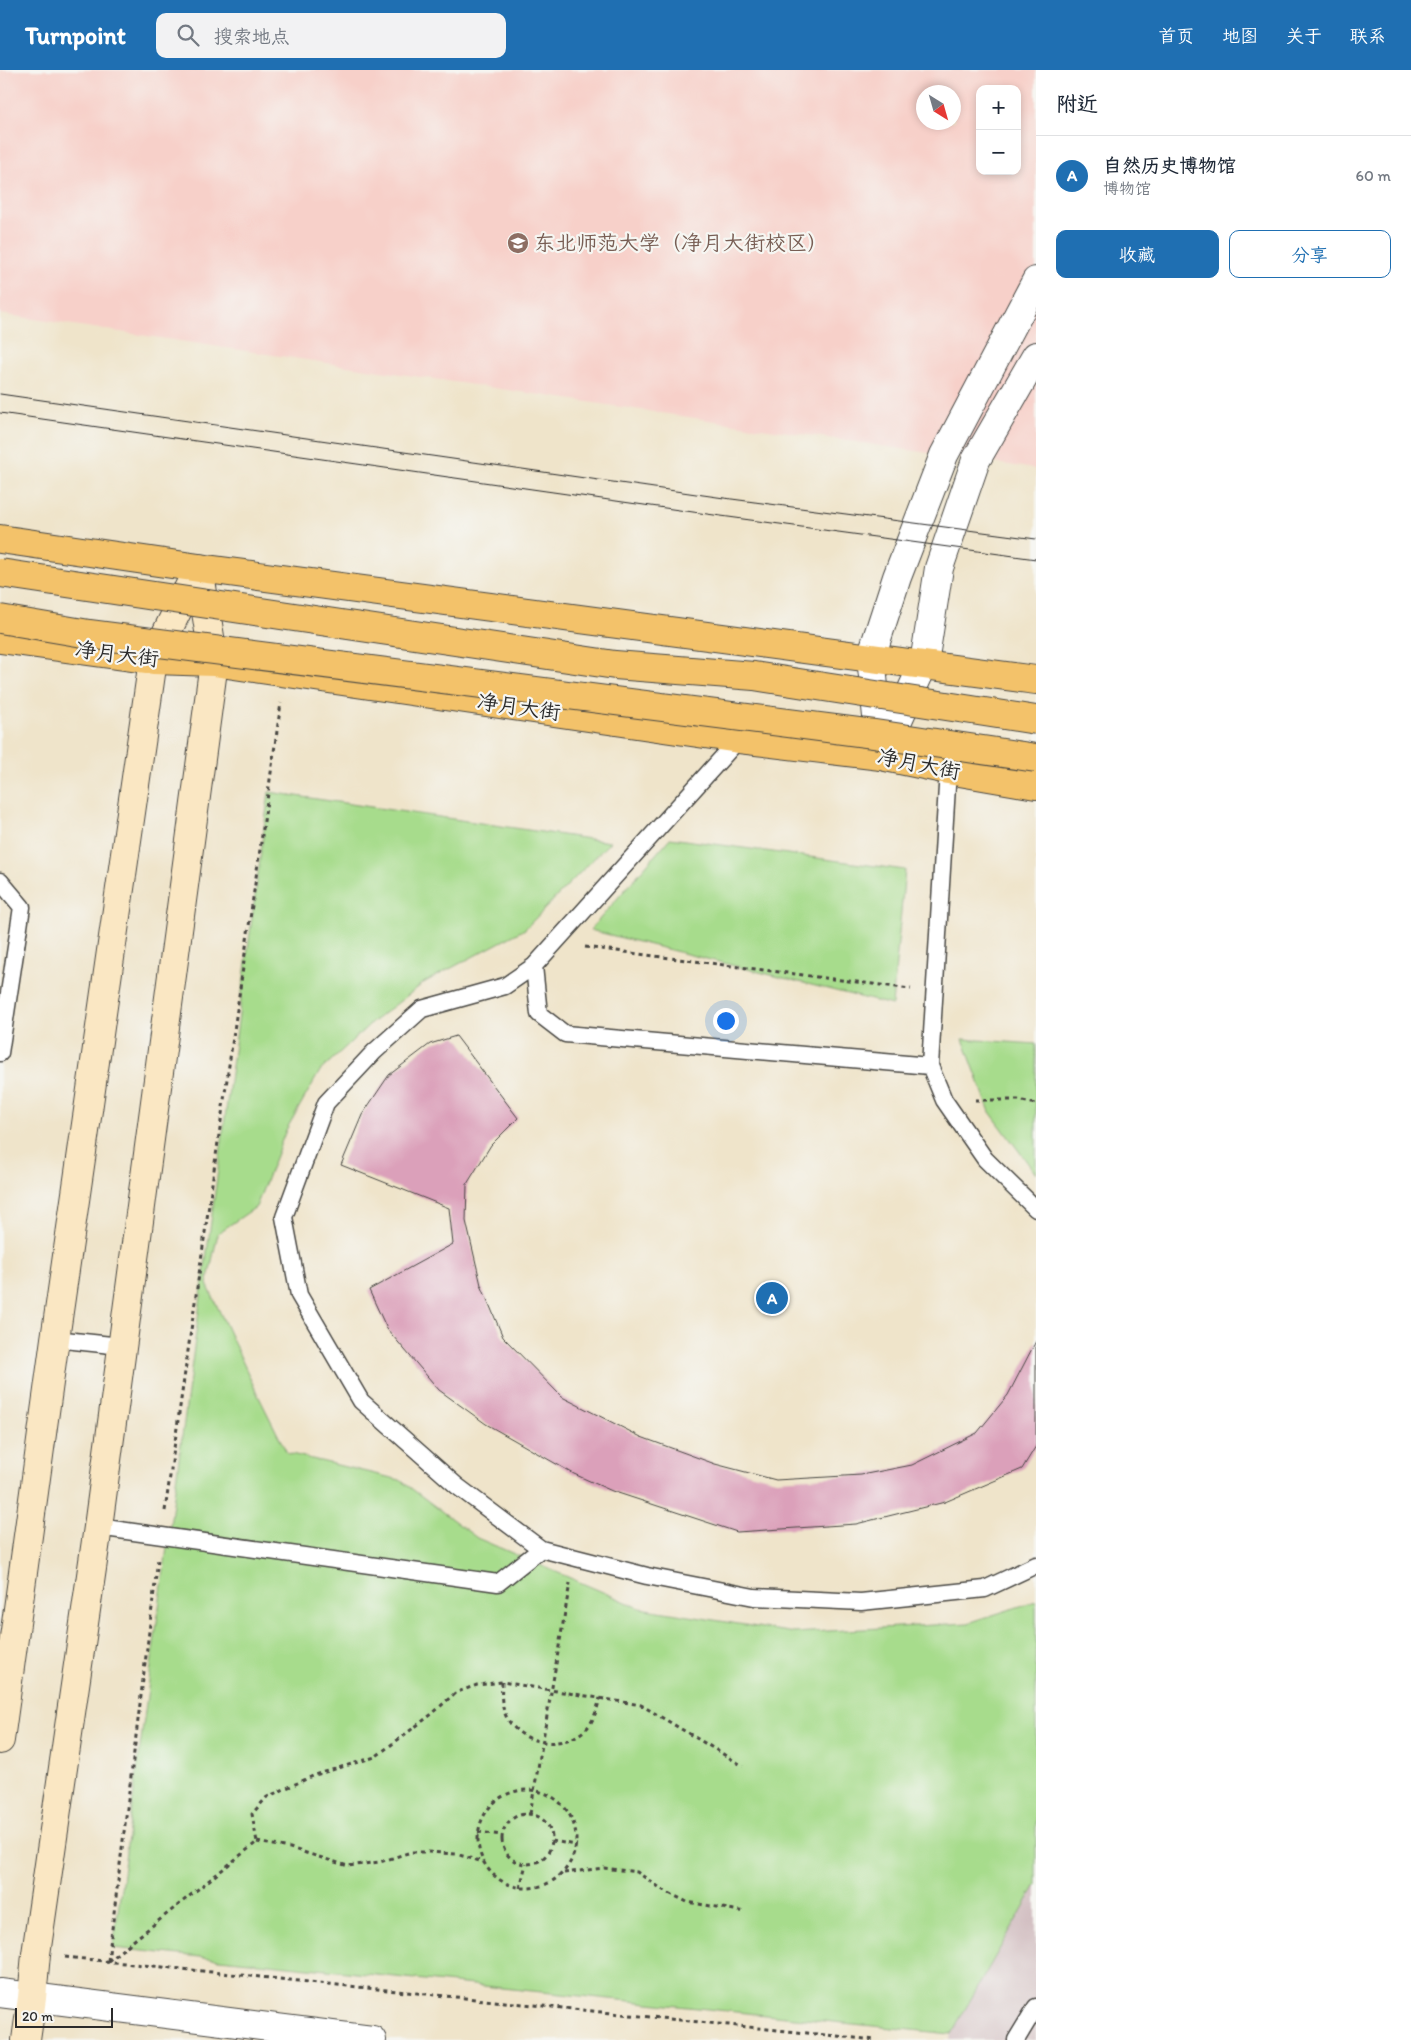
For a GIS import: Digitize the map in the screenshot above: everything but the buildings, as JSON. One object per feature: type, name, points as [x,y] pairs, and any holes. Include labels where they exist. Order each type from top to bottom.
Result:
[{"type":"main road","points":[[0,540],[198,568],[924,663],[1036,680]]},
{"type":"main road","points":[[0,573],[615,665],[754,676],[1036,720]]},
{"type":"main road","name":"净月大街","points":[[0,619],[89,634],[844,730],[1036,758]]},
{"type":"main road","name":"净月大街","points":[[0,639],[153,660],[214,662],[286,672],[739,739],[881,756],[1036,785]]},
{"type":"street","points":[[881,756],[871,657],[897,577],[936,474],[1036,281]]},
{"type":"street","points":[[881,756],[924,663],[939,568],[976,460],[1036,356]]},
{"type":"street","points":[[0,1740],[55,1339],[153,660],[198,568]]},
{"type":"street","points":[[26,2040],[36,1954],[98,1527],[214,662],[198,568]]},
{"type":"street","points":[[0,1994],[372,2040]]},
{"type":"lane","points":[[739,739],[534,966],[505,986],[422,1009],[374,1052],[326,1103],[284,1217],[299,1295],[361,1401],[457,1486],[541,1549],[647,1576],[754,1597],[861,1602],[985,1589],[1036,1565]]},
{"type":"lane","points":[[948,770],[930,1066],[944,1100],[985,1159],[1036,1209]]},
{"type":"lane","points":[[0,881],[2,881],[22,907],[0,1053]]},
{"type":"lane","points":[[534,966],[539,1014],[565,1034],[930,1066]]},
{"type":"lane","points":[[55,1339],[121,1346]]},
{"type":"lane","points":[[98,1527],[498,1584],[541,1549]]},
{"type":"lane","points":[[1016,2040],[1036,2007]]},
{"type":"path","points":[[108,1961],[161,1536],[286,672]]},
{"type":"path","points":[[555,943],[935,992]]},
{"type":"path","points":[[944,1100],[1018,1100],[1036,1104]]},
{"type":"path","points":[[530,1814],[550,1690],[575,1557]]},
{"type":"path","points":[[257,1842],[252,1814],[267,1797],[314,1775],[376,1757],[432,1714],[455,1693],[477,1685],[502,1682],[641,1705],[744,1766]]},
{"type":"path","points":[[502,1682],[502,1702],[509,1722],[523,1736],[542,1743],[558,1743],[574,1738],[587,1728],[596,1714],[600,1698]]},
{"type":"path","points":[[521,1790],[534,1790],[549,1794],[562,1803],[571,1815],[576,1829],[577,1845],[572,1860],[563,1873],[551,1883],[536,1888],[520,1888],[506,1884],[492,1874],[484,1862],[478,1847],[478,1832],[488,1808],[498,1799],[509,1793],[521,1790]]},
{"type":"path","points":[[530,1814],[543,1819],[550,1828],[552,1842],[548,1853],[538,1862],[526,1864],[512,1860],[504,1849],[502,1835],[507,1823],[518,1815],[530,1814]]},
{"type":"path","points":[[478,1832],[502,1835]]},
{"type":"path","points":[[108,1961],[257,1842],[290,1848],[348,1866],[380,1862],[411,1852],[456,1854],[484,1862]]},
{"type":"path","points":[[552,1842],[577,1845]]},
{"type":"path","points":[[520,1888],[526,1864]]},
{"type":"path","points":[[563,1873],[604,1868],[637,1872],[663,1890],[687,1902],[746,1912]]},
{"type":"path","points":[[36,1954],[875,2040]]},
{"type":"shaded area","name":"东北师范大学（净月大街校区）","points":[[0,70],[1036,70],[1036,469],[0,314]]},
{"type":"shaded area","points":[[1036,1885],[1036,2040],[950,2040],[951,2034]]},
{"type":"green space","points":[[269,792],[610,842],[525,929],[425,982],[369,1025],[320,1071],[286,1130],[256,1207],[218,1233],[207,1284],[287,1453],[400,1480],[477,1538],[640,1608],[794,1633],[968,1623],[1036,1601],[1036,1885],[951,2034],[113,1948]]},
{"type":"green space","points":[[670,838],[905,870],[892,1005],[590,930]]},
{"type":"green space","points":[[963,1039],[1036,1044],[1036,1174],[990,1112]]},
{"type":"tram line","points":[[0,394],[724,498],[1036,539]]},
{"type":"tram line","points":[[0,413],[1036,559]]},
{"type":"place","name":"东北师范大学（净月大街校区）","points":[[518,243]]},
{"type":"place","name":"自然历史博物馆","points":[[772,1298]]}]
